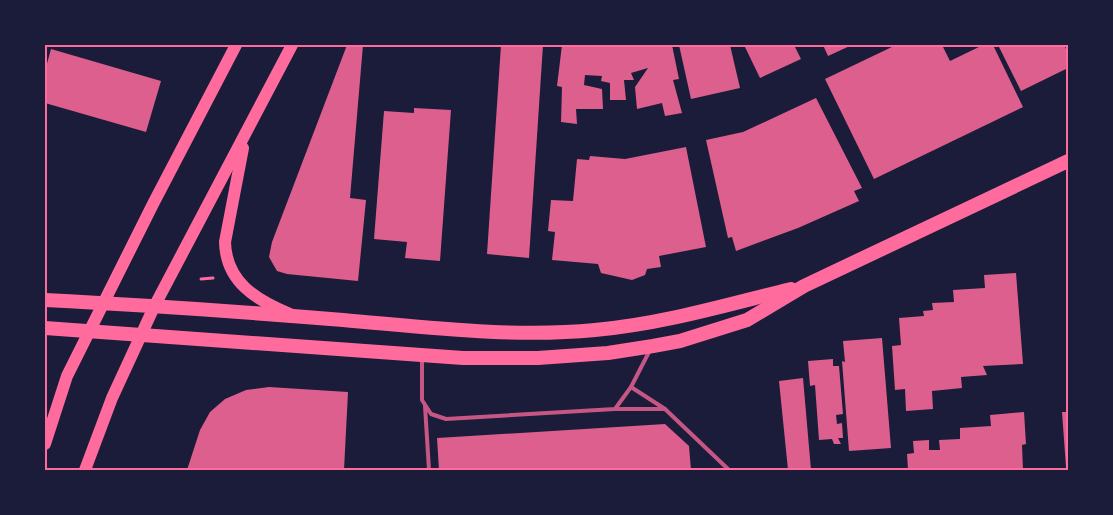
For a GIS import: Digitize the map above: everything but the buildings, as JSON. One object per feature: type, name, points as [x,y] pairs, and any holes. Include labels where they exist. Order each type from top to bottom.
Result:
[{"type":"highway","points":[[45,328],[142,333],[463,358],[538,358],[608,353],[652,346],[680,341],[747,320],[804,286],[1068,161]]},
{"type":"highway","points":[[45,300],[294,316],[430,328],[530,332],[594,330],[651,323],[804,286]]},
{"type":"main road","points":[[45,444],[68,376],[153,204],[236,45]]},
{"type":"main road","points":[[85,470],[112,398],[154,307],[246,136],[292,45]]},
{"type":"main road","points":[[246,136],[225,242],[226,257],[232,272],[252,295],[270,306],[294,316]]},
{"type":"lane","points":[[615,409],[631,387],[652,346]]},
{"type":"lane","points":[[422,354],[422,400],[431,414],[446,419],[615,409],[665,409]]},
{"type":"lane","points":[[631,387],[665,409],[729,470]]},
{"type":"lane","points":[[425,404],[429,470]]},
{"type":"path","points":[[201,279],[214,278]]}]
